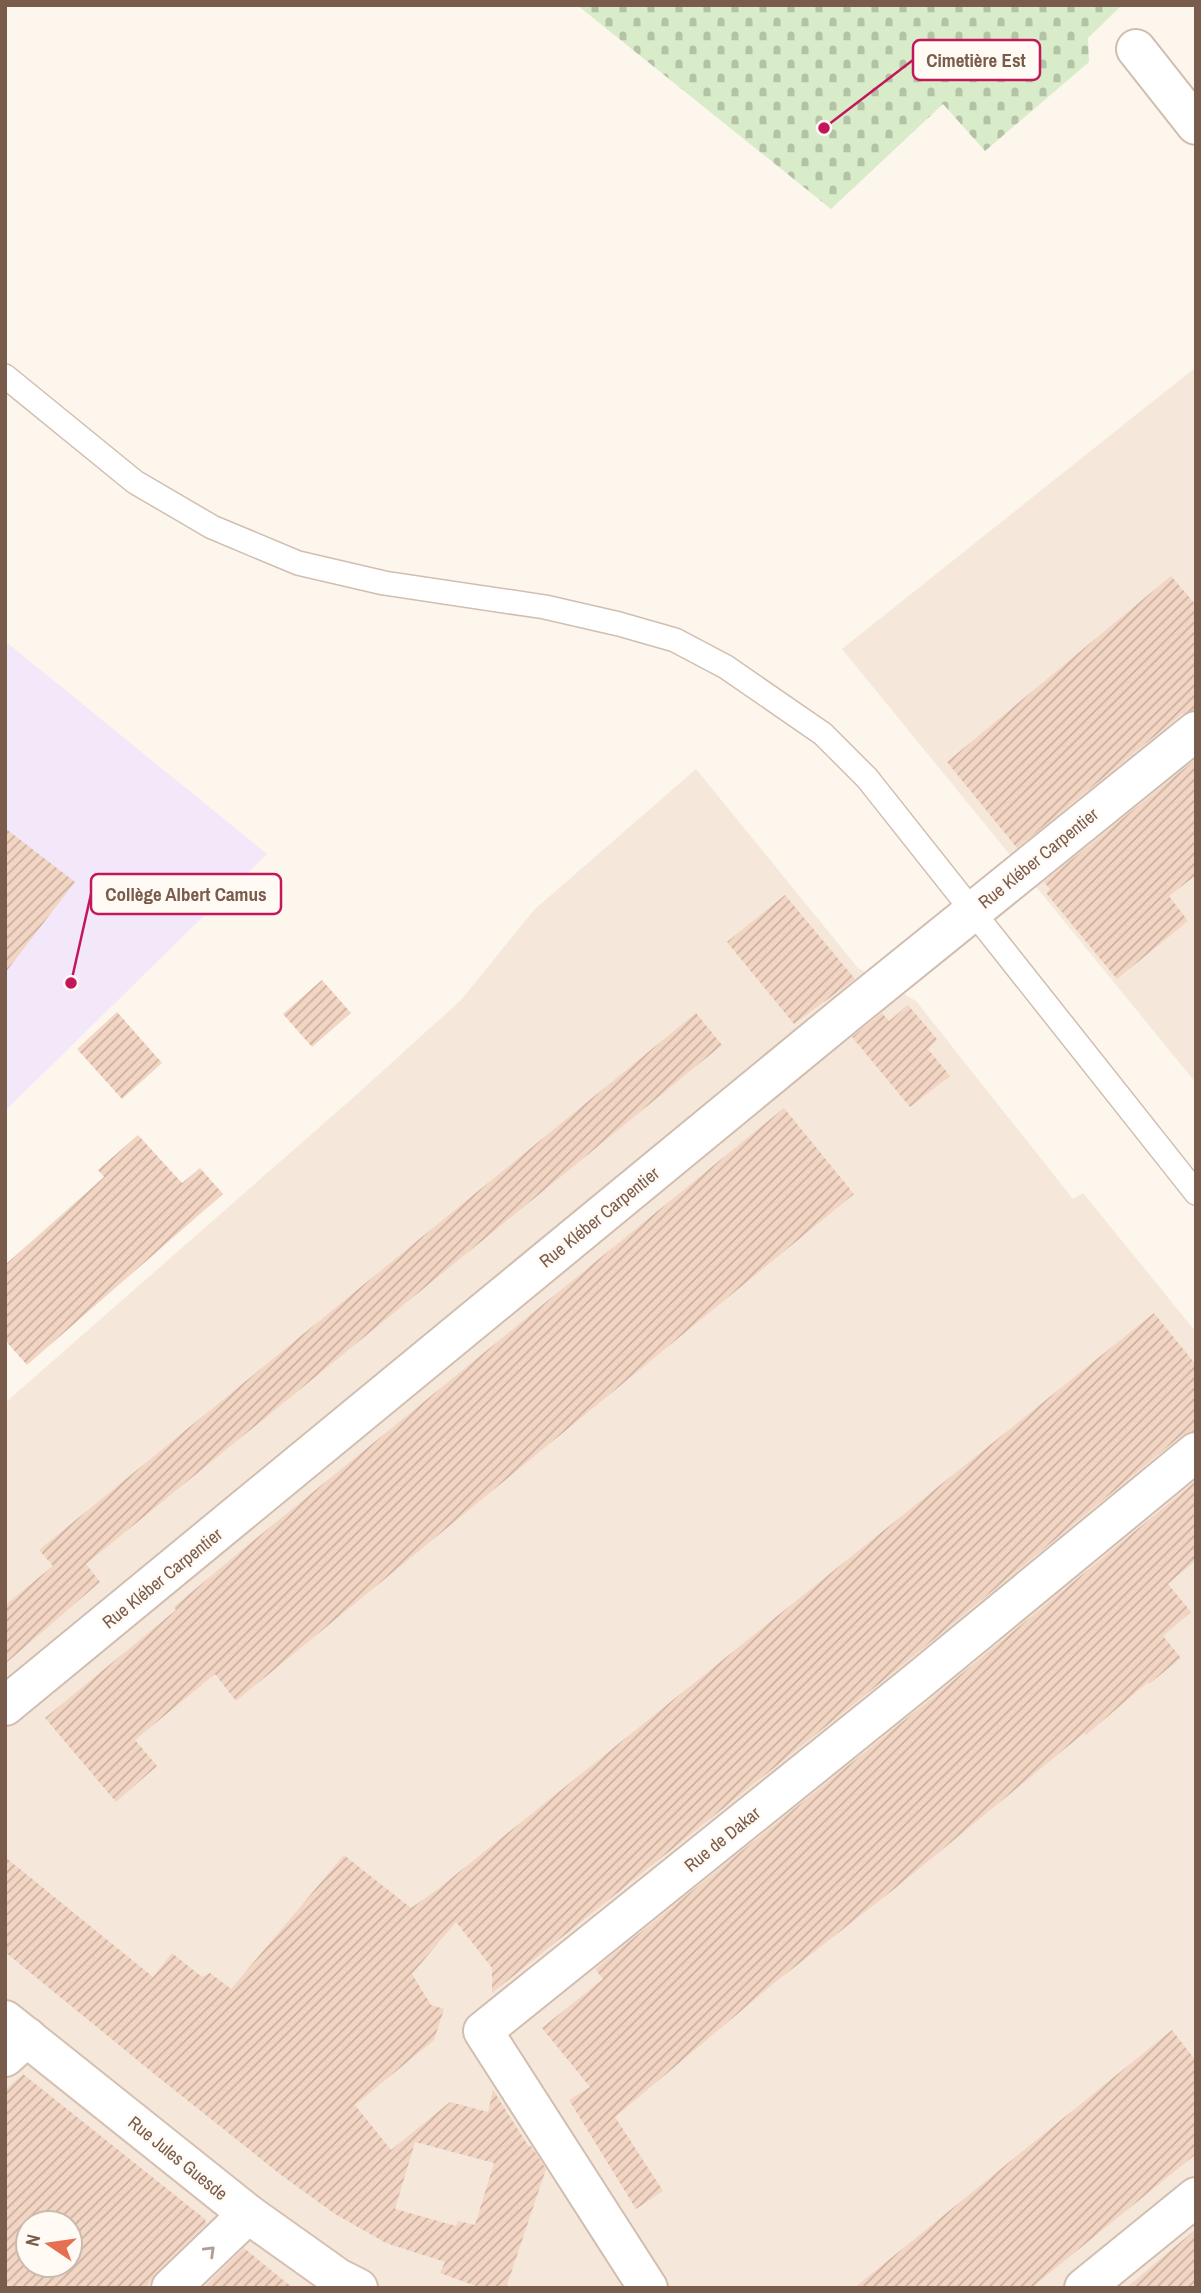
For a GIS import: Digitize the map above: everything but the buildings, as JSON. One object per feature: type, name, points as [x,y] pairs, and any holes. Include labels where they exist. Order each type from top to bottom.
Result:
[{"type":"street","points":[[1136,48],[1196,125]]},
{"type":"street","name":"Rue Kléber Carpentier","points":[[5,1706],[972,911],[1196,731]]},
{"type":"street","name":"Rue de Dakar","points":[[648,2288],[483,2031],[914,1685],[1196,1452]]},
{"type":"street","name":"Rue Jules Guesde","points":[[12,2038],[248,2214],[338,2278],[358,2288]]},
{"type":"street","points":[[1084,2288],[1196,2197]]},
{"type":"street","points":[[172,2288],[248,2214]]},
{"type":"lane","points":[[5,376],[135,482],[212,527],[298,563],[384,583],[545,607],[619,624],[675,640],[726,667],[822,734],[867,778],[1196,1193]]},
{"type":"shaded area","points":[[1196,367],[1196,1083],[842,649]]},
{"type":"shaded area","points":[[5,641],[267,854],[5,1111]]},
{"type":"shaded area","points":[[696,769],[858,968],[916,1001],[1073,1199],[1083,1193],[1196,1332],[1196,2288],[5,2288],[5,1403],[461,1000],[534,910]]},
{"type":"green space","points":[[577,5],[1122,5],[1088,38],[1089,62],[985,151],[943,104],[831,209]]},
{"type":"place","name":"Cimetière Est","points":[[824,128]]},
{"type":"place","name":"Collège Albert Camus","points":[[71,983]]}]
